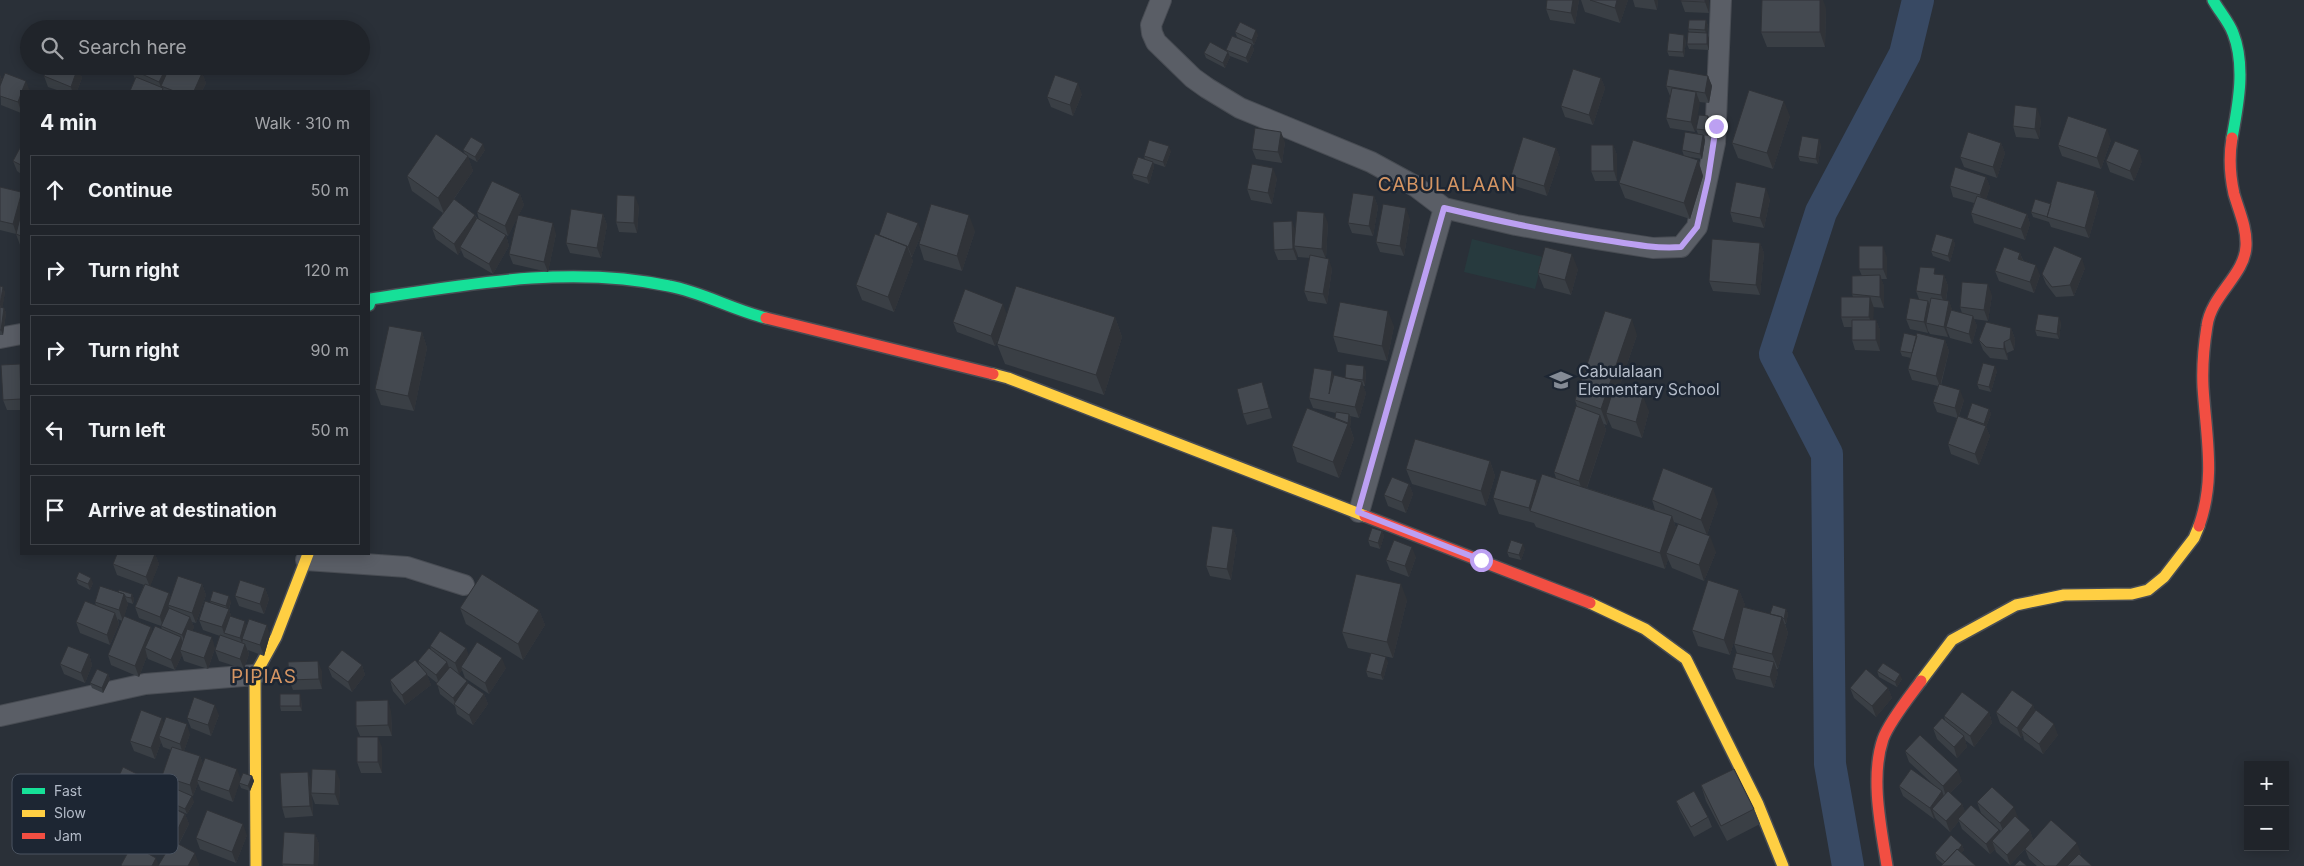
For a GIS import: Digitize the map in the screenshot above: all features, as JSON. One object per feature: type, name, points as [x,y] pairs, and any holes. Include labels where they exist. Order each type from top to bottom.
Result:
[{"type":"street","points":[[1161,0],[1151,25],[1156,42],[1192,78],[1240,108],[1371,162],[1415,186],[1444,208],[1516,225],[1653,248],[1681,247],[1697,227],[1715,143],[1721,0]]},
{"type":"street","points":[[1886,866],[1878,811],[1877,776],[1883,739],[1905,703],[1952,640],[2016,605],[2064,595],[2097,592],[2132,594],[2148,590],[2164,577],[2194,538],[2206,505],[2209,486],[2209,450],[2203,385],[2207,324],[2216,299],[2244,260],[2246,245],[2244,225],[2234,193],[2230,170],[2231,144],[2239,96],[2238,54],[2233,34],[2213,0]]},
{"type":"street","points":[[1358,512],[1444,208]]},
{"type":"street","points":[[370,301],[474,283],[582,275],[620,277],[671,286],[754,314],[1008,378],[1625,617],[1646,627],[1686,659],[1758,804],[1783,866]]},
{"type":"street","points":[[0,338],[20,334]]},
{"type":"street","points":[[256,866],[255,675],[276,637],[307,557],[407,567],[464,585]]},
{"type":"street","points":[[0,716],[146,684],[255,675]]},
{"type":"green space","points":[[1472,239],[1543,257],[1535,289],[1464,272]]},
{"type":"building","points":[[1547,0],[1573,0],[1571,13],[1546,9]]},
{"type":"building","points":[[1590,0],[1617,0],[1615,8]]},
{"type":"building","points":[[1705,0],[1705,2],[1681,1]]},
{"type":"building","points":[[1762,0],[1820,0],[1820,32],[1761,32]]},
{"type":"building","points":[[1689,20],[1706,20],[1705,30],[1688,29]]},
{"type":"building","points":[[1240,22],[1256,30],[1252,40],[1235,32]]},
{"type":"building","points":[[1688,32],[1707,33],[1707,44],[1687,44]]},
{"type":"building","points":[[1669,33],[1684,35],[1683,52],[1667,51]]},
{"type":"building","points":[[1232,36],[1252,44],[1246,58],[1226,50]]},
{"type":"building","points":[[1210,42],[1228,52],[1223,63],[1204,53]]},
{"type":"building","points":[[1573,69],[1601,78],[1589,115],[1561,106]]},
{"type":"building","points":[[1669,69],[1708,76],[1705,93],[1666,86]]},
{"type":"building","points":[[5,73],[26,81],[22,90],[20,90],[18,102],[0,96],[0,86]]},
{"type":"building","points":[[44,75],[75,75],[71,87]]},
{"type":"building","points":[[144,75],[162,75],[159,82]]},
{"type":"building","points":[[166,75],[201,75],[194,90],[171,90],[161,86]]},
{"type":"building","points":[[1055,75],[1078,83],[1070,105],[1047,97]]},
{"type":"building","points":[[136,77],[163,88],[162,90],[130,90]]},
{"type":"building","points":[[1672,88],[1696,92],[1691,122],[1666,118]]},
{"type":"building","points":[[1749,90],[1784,101],[1767,153],[1732,143]]},
{"type":"building","points":[[2015,105],[2037,108],[2035,129],[2013,126]]},
{"type":"building","points":[[1699,115],[1708,116],[1706,130],[1696,129]]},
{"type":"building","points":[[2068,116],[2107,129],[2097,158],[2058,145]]},
{"type":"building","points":[[1255,128],[1281,132],[1278,152],[1252,149]]},
{"type":"building","points":[[1685,132],[1703,135],[1700,154],[1682,150]]},
{"type":"building","points":[[1968,132],[2001,143],[1993,167],[1960,157]]},
{"type":"building","points":[[436,134],[468,156],[438,198],[407,176]]},
{"type":"building","points":[[1802,136],[1819,139],[1816,159],[1798,156]]},
{"type":"building","points":[[471,137],[483,144],[475,157],[463,150]]},
{"type":"building","points":[[1523,137],[1556,148],[1544,186],[1511,176]]},
{"type":"building","points":[[1149,140],[1169,146],[1163,162],[1144,156]]},
{"type":"building","points":[[1633,140],[1698,160],[1684,203],[1619,183]]},
{"type":"building","points":[[2115,141],[2139,150],[2130,171],[2106,161]]},
{"type":"building","points":[[1591,145],[1613,145],[1614,171],[1591,171]]},
{"type":"building","points":[[20,148],[20,164],[13,161]]},
{"type":"building","points":[[1138,157],[1153,162],[1147,178],[1132,174]]},
{"type":"building","points":[[1252,164],[1273,168],[1268,193],[1247,189]]},
{"type":"building","points":[[1955,167],[1986,177],[1980,195],[1950,186]]},
{"type":"building","points":[[492,181],[520,194],[505,226],[477,212]]},
{"type":"building","points":[[2057,181],[2095,191],[2085,228],[2047,217]]},
{"type":"building","points":[[1736,182],[1766,188],[1760,218],[1730,212]]},
{"type":"building","points":[[0,187],[20,192],[13,224],[0,221]]},
{"type":"building","points":[[1353,193],[1374,196],[1369,226],[1348,223]]},
{"type":"building","points":[[617,195],[635,196],[634,223],[616,222]]},
{"type":"building","points":[[1977,196],[2027,214],[2021,229],[1971,213]]},
{"type":"building","points":[[454,199],[475,215],[454,244],[432,228]]},
{"type":"building","points":[[2035,199],[2051,204],[2047,217],[2031,212]]},
{"type":"building","points":[[931,204],[969,215],[957,256],[919,244]]},
{"type":"building","points":[[1383,204],[1406,208],[1400,246],[1376,242]]},
{"type":"building","points":[[571,209],[603,214],[597,248],[566,243]]},
{"type":"building","points":[[1297,211],[1324,213],[1322,249],[1294,246]]},
{"type":"building","points":[[887,212],[918,223],[908,247],[879,235]]},
{"type":"building","points":[[518,215],[553,223],[544,262],[509,254]]},
{"type":"building","points":[[20,218],[20,236],[16,234]]},
{"type":"building","points":[[477,218],[506,235],[489,264],[460,247]]},
{"type":"building","points":[[1292,221],[1293,249],[1274,250],[1273,222]]},
{"type":"building","points":[[875,234],[907,246],[888,297],[856,285]]},
{"type":"building","points":[[1936,234],[1953,239],[1948,256],[1931,251]]},
{"type":"building","points":[[1712,239],[1760,243],[1756,285],[1709,281]]},
{"type":"building","points":[[1859,246],[1883,246],[1883,269],[1859,269]]},
{"type":"building","points":[[2054,246],[2082,258],[2070,285],[2052,287],[2042,274]]},
{"type":"building","points":[[1545,247],[1572,254],[1565,280],[1538,273]]},
{"type":"building","points":[[2004,247],[2020,253],[2018,259],[2036,265],[2030,282],[1995,271]]},
{"type":"building","points":[[1310,255],[1329,259],[1323,294],[1304,291]]},
{"type":"building","points":[[1920,267],[1935,268],[1934,274],[1944,275],[1941,295],[1916,291]]},
{"type":"building","points":[[1880,275],[1880,297],[1852,294],[1852,276]]},
{"type":"building","points":[[1962,282],[1988,284],[1984,310],[1960,307]]},
{"type":"building","points":[[0,286],[3,287],[0,305]]},
{"type":"building","points":[[1016,286],[1115,317],[1096,375],[997,344]]},
{"type":"building","points":[[965,289],[1003,304],[991,336],[953,322]]},
{"type":"building","points":[[1841,297],[1870,297],[1869,317],[1841,317]]},
{"type":"building","points":[[1910,298],[1928,301],[1924,322],[1906,319]]},
{"type":"building","points":[[1931,298],[1949,301],[1944,327],[1926,323]]},
{"type":"building","points":[[1340,302],[1388,311],[1382,346],[1333,336]]},
{"type":"building","points":[[0,307],[4,308],[1,330],[0,330]]},
{"type":"building","points":[[1951,310],[1973,316],[1969,334],[1946,327]]},
{"type":"building","points":[[1605,311],[1632,319],[1601,409],[1575,400]]},
{"type":"building","points":[[2038,314],[2059,317],[2057,334],[2035,330]]},
{"type":"building","points":[[1852,320],[1876,320],[1876,340],[1852,340]]},
{"type":"building","points":[[1986,322],[2011,328],[2010,339],[2004,342],[2004,349],[1986,347],[1979,340]]},
{"type":"building","points":[[389,326],[422,332],[408,396],[375,389]]},
{"type":"building","points":[[1904,333],[1917,336],[1912,353],[1900,351]]},
{"type":"building","points":[[1917,333],[1945,340],[1936,376],[1908,369]]},
{"type":"building","points":[[1983,363],[1995,366],[1989,387],[1977,384]]},
{"type":"building","points":[[20,364],[20,399],[3,400],[1,365]]},
{"type":"building","points":[[1346,364],[1364,366],[1363,380],[1345,378]]},
{"type":"building","points":[[1314,368],[1332,371],[1329,394],[1334,375],[1362,382],[1355,407],[1309,398]]},
{"type":"building","points":[[1262,382],[1269,408],[1243,414],[1237,389]]},
{"type":"building","points":[[1939,384],[1960,390],[1955,408],[1933,402]]},
{"type":"building","points":[[1614,387],[1643,396],[1636,422],[1606,413]]},
{"type":"building","points":[[1972,403],[1989,409],[1984,424],[1967,418]]},
{"type":"building","points":[[1576,406],[1600,415],[1579,481],[1554,472]]},
{"type":"building","points":[[1307,408],[1348,424],[1333,462],[1292,446]]},
{"type":"building","points":[[1336,412],[1349,414],[1348,423],[1335,418]]},
{"type":"building","points":[[1958,416],[1986,426],[1975,454],[1948,444]]},
{"type":"building","points":[[1415,439],[1490,461],[1481,491],[1406,469]]},
{"type":"building","points":[[1663,468],[1713,488],[1701,520],[1652,500]]},
{"type":"building","points":[[1501,470],[1537,480],[1529,508],[1493,498]]},
{"type":"building","points":[[1542,474],[1672,516],[1660,553],[1530,511]]},
{"type":"building","points":[[1392,477],[1409,484],[1402,502],[1384,495]]},
{"type":"building","points":[[1678,524],[1710,536],[1699,565],[1666,553]]},
{"type":"building","points":[[1212,526],[1233,529],[1227,569],[1206,566]]},
{"type":"building","points":[[1372,528],[1382,531],[1378,543],[1368,540]]},
{"type":"building","points":[[1394,540],[1412,547],[1405,566],[1386,560]]},
{"type":"building","points":[[1511,540],[1523,544],[1519,555],[1507,552]]},
{"type":"building","points":[[117,555],[155,555],[146,577],[113,564]]},
{"type":"building","points":[[79,572],[91,578],[88,584],[76,579]]},
{"type":"building","points":[[482,574],[539,610],[518,644],[460,608]]},
{"type":"building","points":[[1356,574],[1401,584],[1387,642],[1342,632]]},
{"type":"building","points":[[178,576],[202,584],[192,613],[168,605]]},
{"type":"building","points":[[240,580],[265,588],[260,604],[235,596]]},
{"type":"building","points":[[1708,580],[1739,590],[1724,640],[1692,630]]},
{"type":"building","points":[[145,584],[169,593],[160,617],[135,607]]},
{"type":"building","points":[[100,586],[124,594],[119,610],[95,602]]},
{"type":"building","points":[[119,590],[132,594],[131,598],[118,592]]},
{"type":"building","points":[[213,591],[229,596],[226,606],[210,601]]},
{"type":"building","points":[[85,601],[115,613],[107,635],[76,622]]},
{"type":"building","points":[[205,601],[229,609],[222,627],[199,620]]},
{"type":"building","points":[[1773,605],[1786,609],[1784,619],[1770,614]]},
{"type":"building","points":[[1743,607],[1782,617],[1772,654],[1734,644]]},
{"type":"building","points":[[169,608],[190,617],[182,635],[161,626]]},
{"type":"building","points":[[124,616],[151,627],[135,666],[108,655]]},
{"type":"building","points":[[230,616],[245,621],[240,638],[224,633]]},
{"type":"building","points":[[249,619],[267,625],[260,645],[242,639]]},
{"type":"building","points":[[155,626],[181,637],[171,660],[145,648]]},
{"type":"building","points":[[187,629],[212,637],[204,658],[180,650]]},
{"type":"building","points":[[440,631],[466,648],[455,663],[430,646]]},
{"type":"building","points":[[220,635],[245,644],[240,659],[215,650]]},
{"type":"building","points":[[477,642],[502,658],[485,683],[461,667]]},
{"type":"building","points":[[68,646],[89,654],[81,673],[60,664]]},
{"type":"building","points":[[429,648],[447,662],[436,675],[418,661]]},
{"type":"building","points":[[342,650],[362,665],[348,682],[328,667]]},
{"type":"building","points":[[1371,653],[1386,657],[1381,675],[1366,671]]},
{"type":"building","points":[[1736,653],[1774,662],[1770,677],[1732,668]]},
{"type":"building","points":[[415,660],[427,674],[402,695],[390,680]]},
{"type":"building","points":[[318,661],[319,679],[289,680],[288,662]]},
{"type":"building","points":[[1883,663],[1900,674],[1895,682],[1877,671]]},
{"type":"building","points":[[450,667],[467,681],[453,698],[436,684]]},
{"type":"building","points":[[97,669],[108,674],[102,688],[90,683]]},
{"type":"building","points":[[1866,669],[1888,688],[1872,706],[1850,688]]},
{"type":"building","points":[[468,683],[484,694],[469,715],[454,704]]},
{"type":"building","points":[[2012,690],[2033,705],[2017,728],[1996,712]]},
{"type":"building","points":[[1962,692],[1989,712],[1970,736],[1944,716]]},
{"type":"building","points":[[280,694],[300,694],[300,706],[280,706]]},
{"type":"building","points":[[194,697],[215,705],[208,725],[187,718]]},
{"type":"building","points":[[388,700],[388,725],[356,726],[356,701]]},
{"type":"building","points":[[141,710],[162,718],[151,748],[130,741]]},
{"type":"building","points":[[2036,710],[2054,724],[2039,744],[2021,730]]},
{"type":"building","points":[[166,717],[187,724],[180,744],[159,736]]},
{"type":"building","points":[[1942,718],[1964,736],[1954,747],[1933,728]]},
{"type":"building","points":[[1920,735],[1958,770],[1943,786],[1905,751]]},
{"type":"building","points":[[357,737],[378,737],[378,762],[357,762]]},
{"type":"building","points":[[172,747],[200,756],[190,785],[178,781],[178,774],[163,774]]},
{"type":"building","points":[[205,758],[237,769],[229,791],[197,780]]},
{"type":"building","points":[[123,767],[137,774],[120,774]]},
{"type":"building","points":[[312,769],[336,770],[335,794],[311,793]]},
{"type":"building","points":[[1734,769],[1754,809],[1721,826],[1701,785]]},
{"type":"building","points":[[1911,769],[1942,791],[1930,808],[1899,786]]},
{"type":"building","points":[[308,772],[310,806],[282,807],[280,773]]},
{"type":"building","points":[[243,773],[252,776],[248,786],[239,783]]},
{"type":"building","points":[[1992,787],[2014,807],[2000,823],[1977,802]]},
{"type":"building","points":[[178,790],[192,796],[185,809],[178,806]]},
{"type":"building","points":[[1694,791],[1708,817],[1691,827],[1676,801]]},
{"type":"building","points":[[1948,791],[1962,804],[1946,821],[1932,809]]},
{"type":"building","points":[[1971,805],[1999,830],[1986,844],[1958,819]]},
{"type":"building","points":[[178,810],[185,814],[178,829]]},
{"type":"building","points":[[207,810],[243,824],[232,852],[196,838]]},
{"type":"building","points":[[2015,816],[2030,830],[2007,855],[1992,841]]},
{"type":"building","points":[[2051,820],[2077,843],[2056,866],[2045,866],[2025,849]]},
{"type":"building","points":[[284,832],[315,834],[314,865],[282,864]]},
{"type":"building","points":[[1951,835],[1962,845],[1945,862],[1935,853]]},
{"type":"building","points":[[178,844],[195,853],[188,866],[158,866],[165,854],[178,854]]},
{"type":"building","points":[[1957,849],[1976,866],[1941,866]]},
{"type":"building","points":[[127,854],[149,854],[156,858],[152,866],[121,865]]},
{"type":"building","points":[[2079,854],[2092,866],[2067,866]]},
{"type":"building","points":[[2020,860],[2027,866],[2014,866]]},
{"type":"waterway","points":[[1848,866],[1830,764],[1827,454],[1775,354],[1821,212],[1905,54],[1918,0]]},
{"type":"traffic: fast","points":[[2213,0],[2231,29],[2239,59],[2240,85],[2232,138]]},
{"type":"traffic: fast","points":[[370,302],[371,299],[482,283],[557,277],[594,277],[632,280],[669,286],[766,318]]},
{"type":"traffic: slow","points":[[993,374],[1008,378],[1365,516]]},
{"type":"traffic: slow","points":[[1921,681],[1952,640],[2016,605],[2064,595],[2132,594],[2148,590],[2164,577],[2194,538],[2199,526]]},
{"type":"traffic: slow","points":[[256,866],[255,675],[276,637],[308,555]]},
{"type":"traffic: slow","points":[[1590,603],[1645,629],[1686,659],[1758,804],[1783,866]]},
{"type":"traffic: jam","points":[[2199,526],[2204,508],[2209,474],[2203,379],[2207,326],[2215,304],[2240,266],[2246,246],[2244,226],[2234,194],[2232,180],[2230,159],[2232,138]]},
{"type":"traffic: jam","points":[[766,318],[993,374]]},
{"type":"traffic: jam","points":[[1365,516],[1590,603]]},
{"type":"traffic: jam","points":[[1887,866],[1878,802],[1877,770],[1879,754],[1883,739],[1890,725],[1921,681]]},
{"type":"place","name":"Cabulalaan Elementary School","points":[[1561,380]]},
{"type":"district","name":"CABULALAAN","points":[[1447,184]]},
{"type":"district","name":"PIPIAS","points":[[264,676]]},
{"type":"route","points":[[1481,560],[1358,512],[1444,208],[1516,225],[1596,239],[1653,248],[1681,247],[1689,240],[1697,227],[1705,197],[1715,143],[1716,126]]}]
